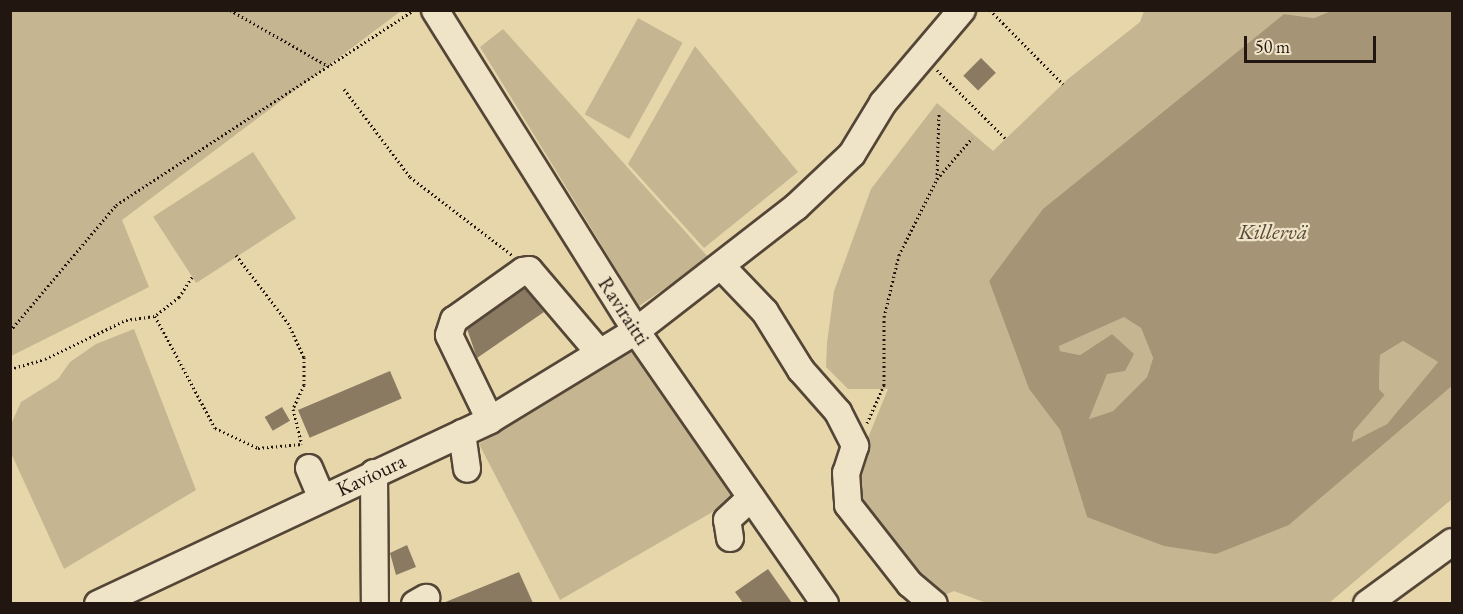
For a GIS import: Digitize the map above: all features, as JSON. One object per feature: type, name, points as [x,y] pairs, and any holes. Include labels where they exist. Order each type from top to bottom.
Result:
[{"type":"street","name":"Raviraitti","points":[[435,10],[636,331],[825,603]]},
{"type":"street","name":"Kavioura","points":[[98,603],[374,472],[490,420],[597,350],[636,331],[722,267],[852,154],[883,103],[962,10]]},
{"type":"street","points":[[722,267],[765,312],[801,370],[838,412],[855,446],[846,473],[848,505],[910,584],[934,603]]},
{"type":"street","points":[[490,420],[449,335],[454,320],[529,270],[597,350]]},
{"type":"street","points":[[462,433],[467,469]]},
{"type":"street","points":[[305,456],[322,498]]},
{"type":"street","points":[[374,472],[375,603]]},
{"type":"street","points":[[730,538],[727,520],[751,498]]},
{"type":"street","points":[[1367,603],[1452,542]]},
{"type":"path","points":[[230,10],[330,67]]},
{"type":"path","points":[[10,331],[116,205],[414,10]]},
{"type":"path","points":[[990,10],[1063,84]]},
{"type":"path","points":[[923,56],[1006,139]]},
{"type":"path","points":[[344,89],[410,177],[501,243],[529,270]]},
{"type":"path","points":[[937,179],[939,112]]},
{"type":"path","points":[[855,446],[884,385],[884,317],[899,255],[937,179],[972,138]]},
{"type":"path","points":[[156,316],[215,428],[258,448],[305,456],[293,409],[304,385],[304,357],[288,323],[236,255]]},
{"type":"path","points":[[10,369],[45,359],[126,320],[156,316],[180,297],[192,277]]},
{"type":"shaded area","points":[[11,10],[401,11],[122,220],[149,287],[11,356]]},
{"type":"shaded area","points":[[1144,11],[1331,11],[1314,18],[1284,14],[1044,209],[989,281],[1029,389],[1060,430],[1087,517],[1289,525],[1452,386],[1452,499],[1329,603],[989,604],[954,591],[940,597],[921,585],[861,507],[857,483],[863,450],[888,389],[848,389],[826,367],[834,291],[871,189],[937,103],[993,151],[1068,79],[1140,22]]},
{"type":"shaded area","points":[[638,18],[683,43],[629,139],[585,114]]},
{"type":"shaded area","points":[[503,29],[709,258],[639,306],[480,47]]},
{"type":"shaded area","points":[[695,46],[798,172],[704,248],[628,164]]},
{"type":"shaded area","points":[[253,152],[296,218],[196,283],[153,217]]},
{"type":"shaded area","points":[[1124,316],[1141,328],[1153,358],[1147,377],[1113,411],[1089,419],[1118,344],[1112,334],[1080,355],[1060,351],[1058,346]]},
{"type":"shaded area","points":[[134,329],[196,490],[64,569],[11,453],[12,422],[21,402],[58,379],[70,362],[96,344]]},
{"type":"shaded area","points":[[1403,341],[1438,362],[1387,424],[1352,443],[1354,431],[1385,395],[1379,389],[1380,355]]},
{"type":"shaded area","points":[[628,347],[735,499],[560,600],[479,444]]},
{"type":"water","name":"Killervä","points":[[1331,11],[1452,11],[1452,386],[1289,525],[1216,554],[1164,546],[1087,517],[1060,430],[1029,389],[989,281],[1043,209],[1284,14],[1314,18]],"holes":[[[1124,317],[1141,328],[1153,358],[1147,377],[1113,411],[1089,419],[1107,374],[1125,371],[1134,354],[1112,334],[1080,355],[1060,351],[1059,346]],[[1403,341],[1438,362],[1387,424],[1352,442],[1354,431],[1385,395],[1379,389],[1380,355]]]},
{"type":"building","points":[[981,58],[996,73],[978,91],[963,76]]},
{"type":"building","points":[[525,288],[544,312],[477,358],[467,329]]},
{"type":"building","points":[[390,371],[402,399],[310,438],[298,410]]},
{"type":"building","points":[[282,407],[290,421],[273,431],[265,417]]},
{"type":"building","points":[[407,545],[416,567],[396,575],[390,553]]},
{"type":"building","points":[[768,569],[792,603],[743,603],[735,592]]},
{"type":"building","points":[[519,572],[533,603],[443,603]]}]
